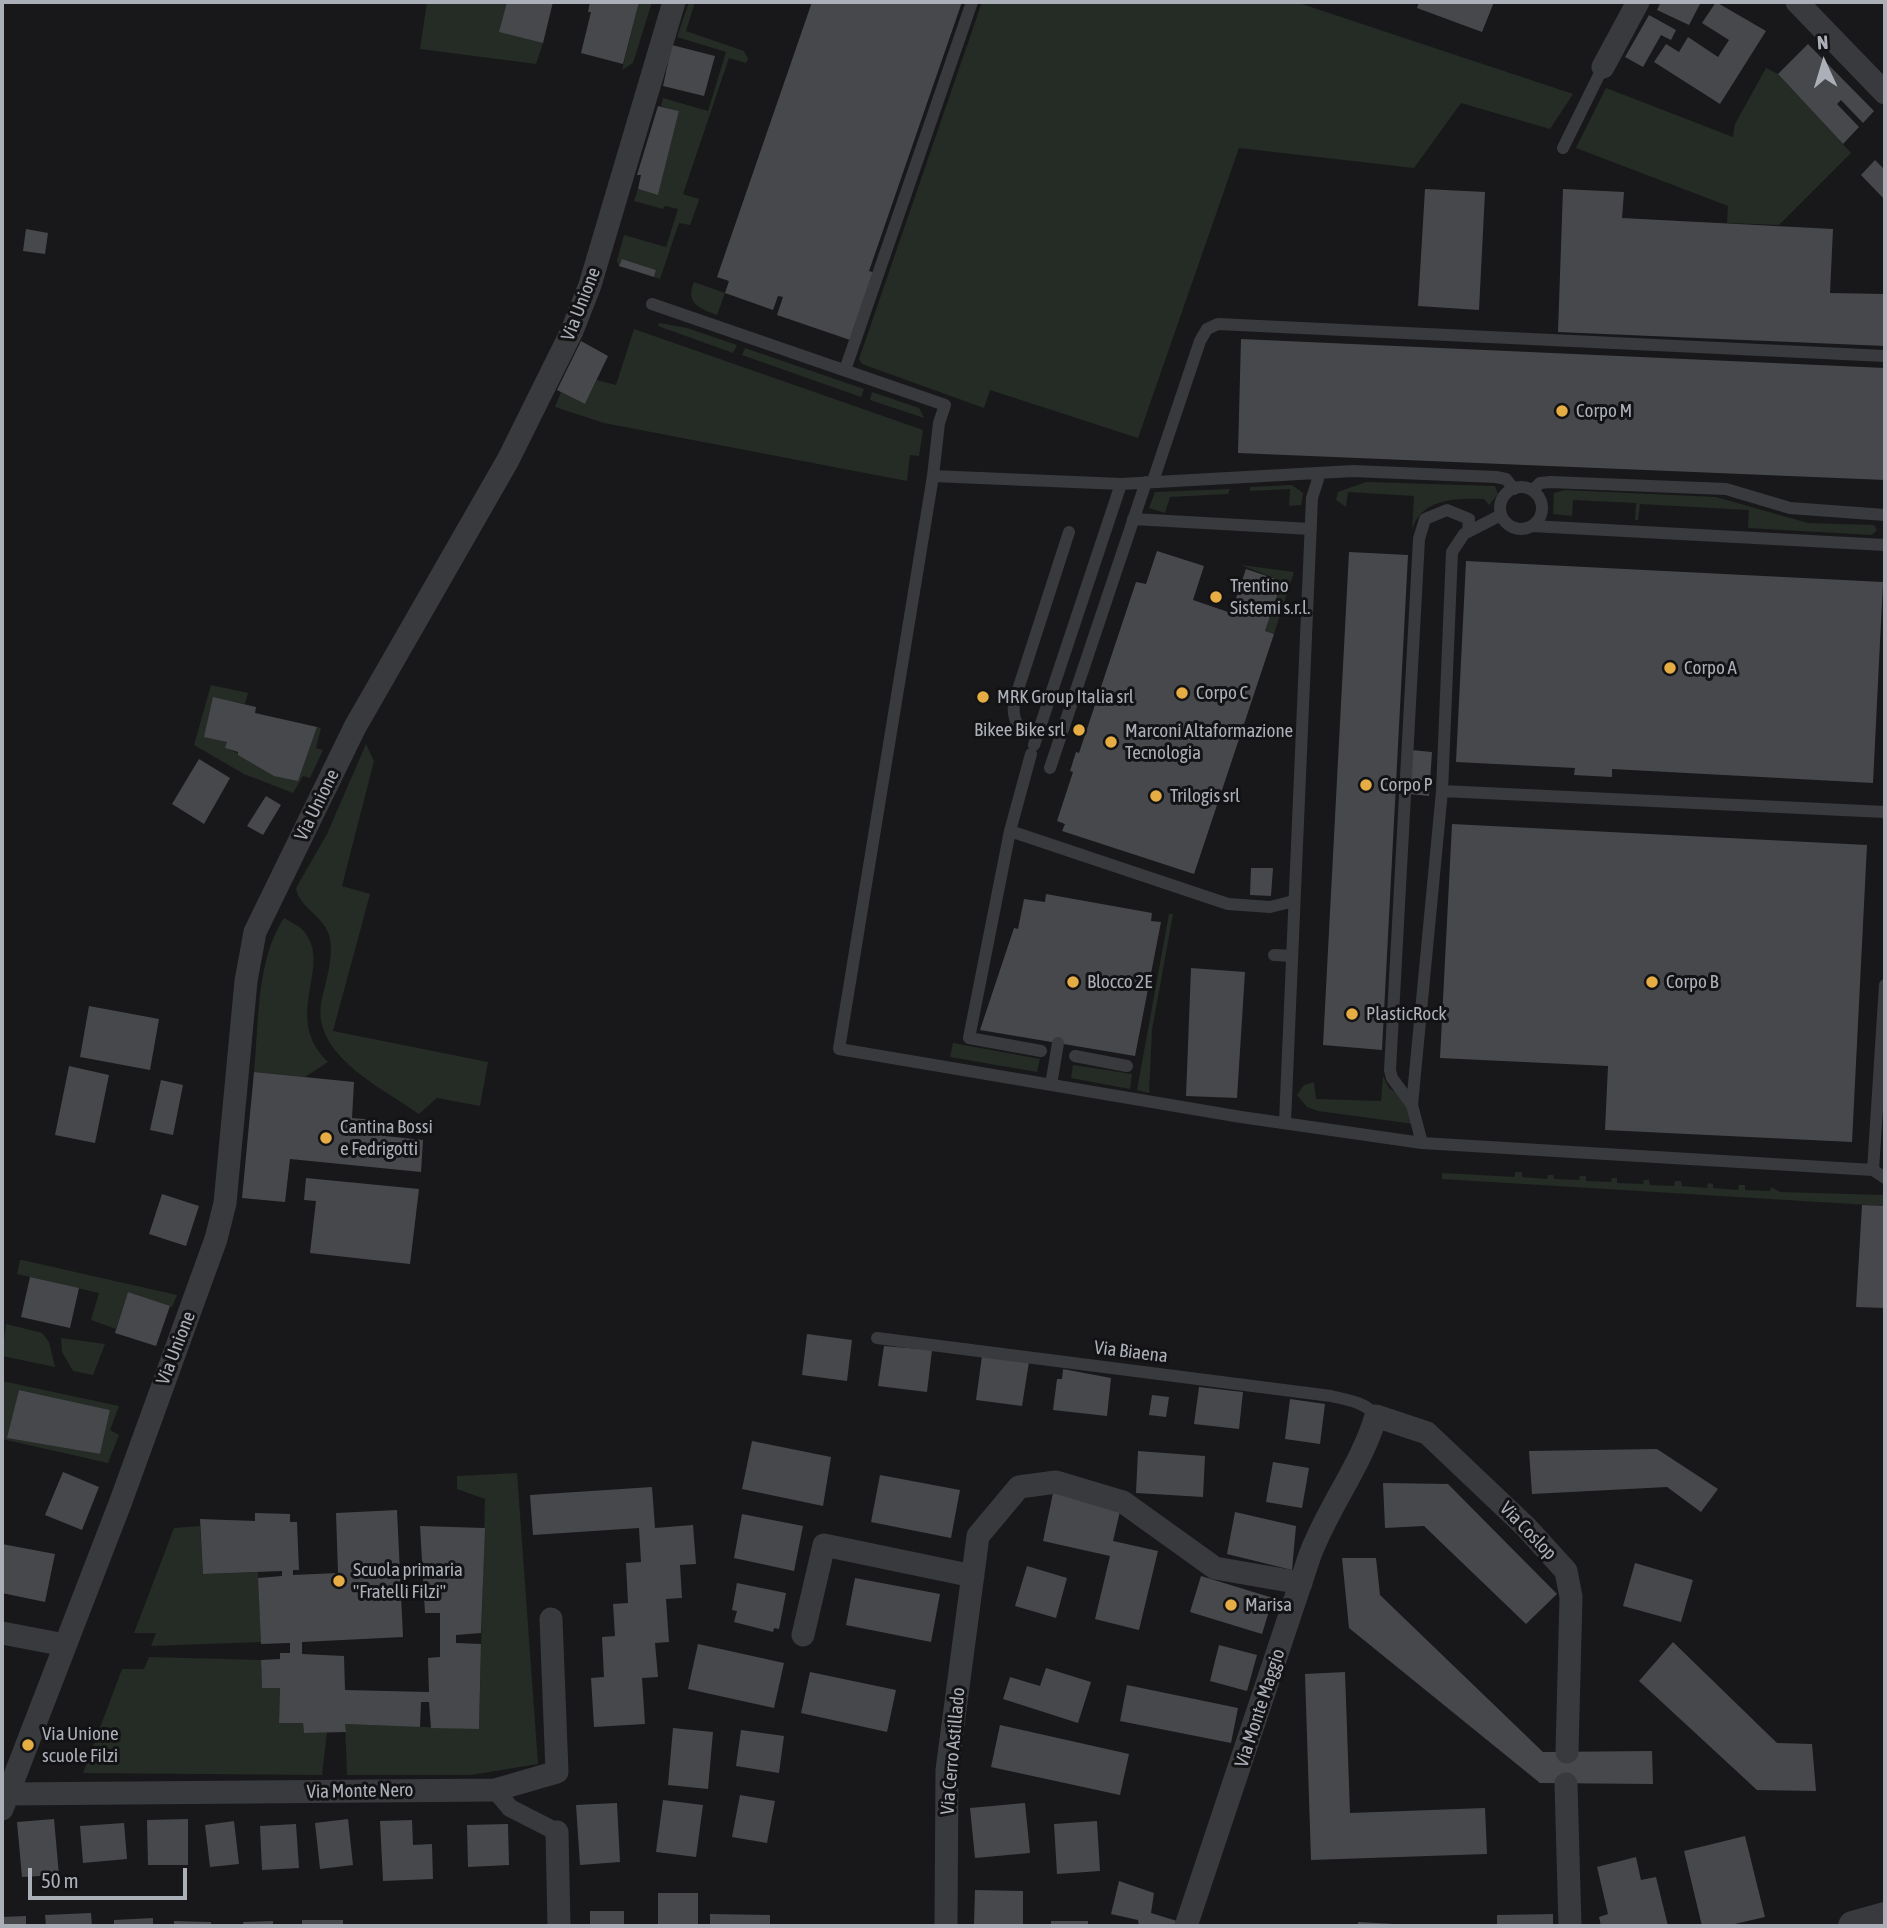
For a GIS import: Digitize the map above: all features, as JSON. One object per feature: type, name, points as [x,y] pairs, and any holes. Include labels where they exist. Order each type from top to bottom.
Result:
[{"type":"street","name":"Via Unione","points":[[5,1802],[120,1506],[216,1239],[225,1203],[246,981],[255,932],[355,726],[508,460],[572,331],[594,272],[674,2]]},
{"type":"street","points":[[1603,67],[1637,2]]},
{"type":"street","points":[[1797,2],[1885,93]]},
{"type":"street","name":"Via Monte Maggio","points":[[1186,1926],[1319,1532],[1365,1449],[1376,1416]]},
{"type":"street","name":"Via Coslop","points":[[1376,1416],[1414,1426],[1427,1433],[1527,1527],[1566,1571],[1571,1597],[1567,1752]]},
{"type":"street","name":"Via Cerro Astillado","points":[[946,1926],[947,1770],[978,1536],[1019,1487],[1056,1482],[1122,1502],[1215,1568],[1301,1583]]},
{"type":"street","points":[[803,1635],[824,1545],[973,1576]]},
{"type":"street","name":"Via Monte Nero","points":[[5,1802],[495,1790],[557,1772],[551,1619]]},
{"type":"street","points":[[2,1633],[65,1645]]},
{"type":"street","points":[[1566,1784],[1570,1926]]},
{"type":"street","points":[[495,1790],[510,1808],[557,1832],[559,1926]]},
{"type":"street","points":[[1853,1926],[1885,1917]]},
{"type":"lane","points":[[845,370],[972,2]]},
{"type":"lane","points":[[1563,148],[1603,67]]},
{"type":"lane","points":[[652,304],[945,405],[937,432],[933,476],[839,1049],[1052,1080],[1285,1122],[1422,1143],[1873,1170],[1885,1178]]},
{"type":"lane","points":[[1050,768],[1133,519],[1150,482],[1184,383],[1207,329],[1218,324],[1234,324],[1885,356]]},
{"type":"lane","points":[[933,476],[1121,484],[1320,473],[1496,477],[1506,479],[1514,489],[1533,491]]},
{"type":"lane","points":[[1285,1122],[1311,529],[1314,485],[1320,473]]},
{"type":"lane","points":[[1533,491],[1540,483],[1550,482],[1726,489],[1790,508],[1885,515]]},
{"type":"lane","points":[[1041,1051],[969,1038],[1010,831],[1034,745],[1121,484]]},
{"type":"lane","points":[[1514,489],[1504,498],[1501,515],[1507,526],[1519,528],[1532,526],[1885,545]]},
{"type":"lane","points":[[1532,526],[1537,521],[1541,508],[1533,491]]},
{"type":"lane","points":[[1412,1105],[1392,1078],[1390,1070],[1419,539],[1425,519],[1447,510],[1469,519],[1468,531]]},
{"type":"lane","points":[[1422,1143],[1412,1105],[1442,791],[1451,565],[1456,543],[1468,531],[1501,515]]},
{"type":"lane","points":[[1133,519],[1311,529]]},
{"type":"lane","points":[[1034,745],[1015,722],[1014,702],[1069,532]]},
{"type":"lane","points":[[1442,791],[1885,812]]},
{"type":"lane","points":[[1010,831],[1228,904],[1270,906],[1294,901]]},
{"type":"lane","points":[[1274,955],[1292,956]]},
{"type":"lane","points":[[1873,1170],[1885,985]]},
{"type":"lane","points":[[1052,1080],[1058,1043]]},
{"type":"lane","points":[[1075,1056],[1127,1066]]},
{"type":"lane","name":"Via Biaena","points":[[877,1338],[1331,1396],[1355,1402],[1370,1409],[1376,1416]]},
{"type":"shaded area","points":[[427,2],[507,2],[500,32],[543,43],[536,64],[420,49]]},
{"type":"shaded area","points":[[639,2],[652,2],[633,63],[622,70]]},
{"type":"shaded area","points":[[689,2],[695,2],[686,31],[744,51],[748,59],[746,63],[729,58],[683,194],[699,199],[698,203],[690,225],[679,223],[660,279],[654,277],[656,270],[622,259],[619,266],[617,260],[624,235],[666,247],[678,209],[665,206],[663,209],[634,201],[638,189],[658,195],[679,111],[661,106],[663,98],[708,111],[726,52],[677,37]]},
{"type":"shaded area","points":[[982,2],[1296,2],[1573,94],[1550,129],[1461,103],[1414,168],[1239,148],[1138,438],[990,390],[984,408],[862,364],[859,359]]},
{"type":"shaded area","points":[[1766,68],[1778,74],[1851,153],[1779,225],[1727,223],[1728,206],[1576,148],[1606,88],[1733,137],[1735,124]]},
{"type":"shaded area","points":[[694,282],[725,293],[717,315],[695,304],[691,295]]},
{"type":"shaded area","points":[[659,323],[687,328],[737,345],[733,353],[658,326]]},
{"type":"shaded area","points":[[634,329],[923,430],[919,456],[910,455],[907,481],[604,423],[555,407],[561,392],[585,404],[597,380],[616,385]]},
{"type":"shaded area","points":[[745,348],[864,389],[861,397],[742,355]]},
{"type":"shaded area","points":[[872,392],[919,408],[924,418],[870,400]]},
{"type":"shaded area","points":[[1366,482],[1495,486],[1498,494],[1489,505],[1484,499],[1441,502],[1423,512],[1412,530],[1414,496],[1348,492],[1346,507],[1336,500],[1338,492]]},
{"type":"shaded area","points":[[1292,485],[1303,493],[1301,505],[1289,506],[1290,489],[1250,491],[1250,487]]},
{"type":"shaded area","points":[[1230,489],[1228,494],[1170,497],[1165,513],[1149,508],[1155,492]]},
{"type":"shaded area","points":[[1565,490],[1716,497],[1808,523],[1874,525],[1877,530],[1872,535],[1748,528],[1749,510],[1640,504],[1638,520],[1635,520],[1636,503],[1573,500],[1572,516],[1553,514],[1554,493]]},
{"type":"shaded area","points":[[1241,565],[1294,572],[1274,634],[1265,631],[1282,581]]},
{"type":"shaded area","points":[[211,685],[248,693],[245,704],[213,698],[227,742],[226,748],[298,781],[317,727],[321,728],[316,748],[323,750],[310,778],[303,776],[293,793],[244,774],[194,745]]},
{"type":"shaded area","points":[[366,744],[374,761],[342,886],[370,894],[333,1031],[488,1062],[480,1106],[437,1098],[419,1114],[354,1069],[328,1040],[321,1023],[321,1004],[331,943],[326,928],[302,901],[296,888],[327,834]]},
{"type":"shaded area","points":[[1169,914],[1173,914],[1152,1030],[1149,1093],[1137,1090]]},
{"type":"shaded area","points":[[284,918],[304,931],[312,948],[314,962],[307,1011],[309,1028],[315,1045],[328,1062],[305,1077],[254,1072],[260,992],[268,953]]},
{"type":"shaded area","points":[[953,1043],[1040,1059],[1037,1072],[950,1057]]},
{"type":"shaded area","points":[[1073,1065],[1132,1074],[1130,1089],[1071,1078]]},
{"type":"shaded area","points":[[1383,1076],[1389,1088],[1405,1098],[1414,1124],[1318,1111],[1307,1107],[1297,1095],[1304,1085],[1314,1082],[1316,1099],[1381,1101]]},
{"type":"shaded area","points":[[1515,1172],[1522,1172],[1522,1177],[1547,1179],[1548,1175],[1553,1175],[1554,1179],[1579,1180],[1580,1176],[1586,1176],[1586,1181],[1611,1182],[1612,1178],[1617,1178],[1617,1183],[1643,1184],[1644,1180],[1649,1180],[1650,1185],[1674,1186],[1675,1181],[1681,1181],[1682,1186],[1707,1188],[1708,1183],[1713,1184],[1713,1188],[1738,1190],[1739,1185],[1745,1185],[1745,1190],[1770,1191],[1771,1187],[1780,1192],[1885,1195],[1885,1206],[1442,1179],[1442,1173],[1515,1177]]},
{"type":"shaded area","points":[[20,1260],[177,1295],[172,1307],[128,1292],[116,1329],[91,1320],[99,1293],[17,1274]]},
{"type":"shaded area","points":[[6,1324],[42,1333],[49,1342],[55,1367],[2,1356]]},
{"type":"shaded area","points":[[61,1338],[105,1344],[93,1375],[73,1371],[62,1352]]},
{"type":"shaded area","points":[[2,1381],[119,1406],[110,1430],[119,1435],[108,1463],[2,1439]],"holes":[[[19,1390],[110,1410],[100,1454],[8,1438]]]},
{"type":"shaded area","points":[[517,1473],[538,1764],[471,1775],[347,1775],[345,1724],[479,1729],[485,1499],[457,1489],[457,1476]]},
{"type":"shaded area","points":[[200,1526],[203,1574],[258,1572],[261,1642],[151,1646],[156,1633],[134,1633],[174,1528]]},
{"type":"shaded area","points":[[149,1657],[261,1660],[262,1688],[280,1688],[279,1723],[303,1723],[304,1733],[327,1732],[322,1775],[83,1773],[122,1669],[144,1669]]},
{"type":"building","points":[[507,2],[553,2],[543,43],[499,32]]},
{"type":"building","points":[[590,2],[639,2],[623,64],[581,53],[591,12],[588,12]]},
{"type":"building","points":[[812,2],[962,2],[869,271],[879,274],[856,342],[777,315],[783,297],[778,296],[773,310],[725,293],[729,281],[717,277]]},
{"type":"building","points":[[1419,2],[1494,2],[1482,32],[1417,8]]},
{"type":"building","points":[[1661,2],[1701,2],[1689,25],[1657,10]]},
{"type":"building","points":[[1716,2],[1766,31],[1720,104],[1654,62],[1666,44],[1679,52],[1688,37],[1718,57],[1729,40],[1702,23]]},
{"type":"building","points":[[1649,15],[1676,30],[1671,40],[1661,35],[1643,67],[1625,57]]},
{"type":"building","points":[[1808,44],[1874,111],[1863,123],[1841,100],[1837,104],[1859,127],[1843,144],[1778,74]]},
{"type":"building","points":[[672,45],[715,56],[704,96],[663,86]]},
{"type":"building","points":[[658,106],[679,111],[658,195],[638,189],[641,175],[637,175]]},
{"type":"building","points":[[1875,160],[1885,170],[1885,200],[1861,175]]},
{"type":"building","points":[[1425,189],[1485,192],[1479,310],[1418,306]]},
{"type":"building","points":[[1563,189],[1624,192],[1622,218],[1833,229],[1830,293],[1885,294],[1885,346],[1558,332]]},
{"type":"building","points":[[26,229],[48,233],[45,254],[23,251]]},
{"type":"building","points":[[622,259],[656,270],[654,277],[619,266]]},
{"type":"building","name":"Corpo M","points":[[1241,339],[1885,368],[1885,480],[1238,453]]},
{"type":"building","points":[[581,341],[608,356],[585,404],[557,390]]},
{"type":"building","name":"Corpo C","points":[[1157,551],[1204,566],[1193,600],[1231,613],[1246,569],[1282,581],[1265,631],[1274,634],[1194,874],[1062,831],[1065,824],[1057,821],[1073,772],[1070,771],[1076,752],[1079,753],[1136,582],[1146,584]]},
{"type":"building","name":"Corpo P","points":[[1349,552],[1408,555],[1382,1050],[1323,1045]]},
{"type":"building","name":"Corpo A","points":[[1466,561],[1883,582],[1873,783],[1612,769],[1612,777],[1574,775],[1575,768],[1456,762]]},
{"type":"building","points":[[213,697],[256,707],[255,713],[317,727],[298,781],[274,776],[238,755],[238,752],[225,748],[227,742],[204,737]]},
{"type":"building","points":[[1411,750],[1432,752],[1429,796],[1409,794]]},
{"type":"building","points":[[199,759],[230,778],[204,824],[172,804]]},
{"type":"building","points":[[266,796],[281,805],[263,835],[247,826]]},
{"type":"building","name":"Corpo B","points":[[1452,824],[1867,845],[1852,1142],[1605,1130],[1608,1066],[1440,1058]]},
{"type":"building","points":[[1251,868],[1273,868],[1271,896],[1250,895]]},
{"type":"building","name":"Blocco 2E","points":[[1046,894],[1152,913],[1151,921],[1161,922],[1135,1056],[980,1030],[1014,928],[1018,929],[1024,899],[1045,902]]},
{"type":"building","points":[[1191,968],[1245,972],[1237,1098],[1186,1096]]},
{"type":"building","points":[[89,1006],[159,1019],[150,1070],[80,1057]]},
{"type":"building","points":[[69,1066],[109,1075],[95,1143],[55,1135]]},
{"type":"building","name":"Cantina Bossi e Fedrigotti","points":[[254,1072],[354,1082],[352,1118],[386,1121],[385,1136],[423,1140],[421,1172],[290,1159],[285,1202],[242,1198]]},
{"type":"building","points":[[161,1080],[183,1085],[173,1135],[150,1130]]},
{"type":"building","points":[[306,1178],[419,1189],[410,1264],[310,1253],[316,1201],[304,1200]]},
{"type":"building","points":[[162,1194],[199,1206],[186,1246],[149,1234]]},
{"type":"building","points":[[1862,1205],[1885,1206],[1885,1308],[1856,1307]]},
{"type":"building","points":[[30,1277],[79,1288],[70,1328],[21,1317]]},
{"type":"building","points":[[128,1292],[170,1306],[156,1346],[115,1333]]},
{"type":"building","points":[[807,1334],[852,1340],[847,1381],[802,1375]]},
{"type":"building","points":[[884,1346],[932,1350],[927,1392],[878,1386]]},
{"type":"building","points":[[982,1356],[1029,1362],[1022,1406],[976,1400]]},
{"type":"building","points":[[1063,1369],[1111,1378],[1107,1416],[1053,1410],[1057,1379],[1062,1379]]},
{"type":"building","points":[[1199,1387],[1243,1392],[1239,1429],[1194,1424]]},
{"type":"building","points":[[19,1390],[110,1410],[100,1454],[7,1438]]},
{"type":"building","points":[[1152,1395],[1169,1397],[1166,1417],[1149,1415]]},
{"type":"building","points":[[1290,1399],[1325,1404],[1320,1444],[1285,1439]]},
{"type":"building","points":[[752,1441],[831,1457],[823,1506],[742,1489]]},
{"type":"building","points":[[1657,1449],[1718,1489],[1701,1512],[1667,1487],[1532,1494],[1529,1451]]},
{"type":"building","points":[[1138,1451],[1205,1456],[1203,1497],[1136,1493]]},
{"type":"building","points":[[1273,1462],[1309,1468],[1302,1508],[1266,1502]]},
{"type":"building","points":[[63,1472],[99,1487],[82,1530],[45,1515]]},
{"type":"building","points":[[880,1475],[960,1490],[951,1538],[871,1522]]},
{"type":"building","points":[[1383,1483],[1448,1484],[1557,1594],[1526,1624],[1424,1526],[1385,1528]]},
{"type":"building","points":[[652,1487],[655,1528],[693,1525],[696,1564],[680,1565],[682,1598],[666,1599],[669,1642],[655,1643],[658,1677],[642,1678],[645,1724],[594,1727],[591,1678],[604,1677],[602,1637],[615,1636],[613,1604],[628,1603],[626,1563],[641,1562],[639,1528],[533,1535],[530,1495]]},
{"type":"building","points":[[1053,1493],[1121,1507],[1113,1541],[1158,1551],[1139,1630],[1095,1619],[1110,1556],[1043,1541]]},
{"type":"building","points":[[397,1510],[403,1637],[302,1642],[302,1654],[344,1656],[345,1690],[429,1692],[428,1658],[440,1657],[440,1613],[425,1613],[420,1526],[485,1528],[481,1633],[456,1635],[456,1643],[481,1644],[479,1729],[431,1728],[429,1702],[421,1702],[420,1727],[345,1724],[346,1732],[304,1733],[303,1723],[279,1723],[280,1688],[262,1688],[261,1660],[280,1659],[280,1653],[290,1653],[290,1643],[261,1644],[258,1578],[282,1576],[282,1571],[203,1574],[200,1519],[255,1521],[255,1513],[290,1514],[290,1522],[297,1522],[299,1570],[293,1570],[293,1575],[338,1573],[336,1513]]},
{"type":"building","points":[[1235,1512],[1296,1526],[1292,1570],[1227,1554]]},
{"type":"building","points":[[742,1514],[803,1526],[794,1571],[734,1558]]},
{"type":"building","points":[[2,1544],[55,1554],[45,1602],[2,1593]]},
{"type":"building","points":[[1342,1558],[1376,1558],[1380,1595],[1543,1752],[1652,1751],[1653,1784],[1540,1783],[1349,1628]]},
{"type":"building","points":[[1635,1563],[1693,1580],[1681,1622],[1623,1606]]},
{"type":"building","points":[[1027,1566],[1067,1578],[1056,1618],[1015,1606]]},
{"type":"building","name":"Marisa","points":[[1201,1576],[1273,1598],[1262,1634],[1190,1612]]},
{"type":"building","points":[[855,1578],[940,1594],[931,1642],[846,1625]]},
{"type":"building","points":[[737,1583],[786,1593],[779,1629],[774,1628],[773,1632],[734,1622],[737,1611],[732,1610]]},
{"type":"building","points":[[1673,1642],[1777,1743],[1812,1744],[1816,1791],[1757,1790],[1639,1681]]},
{"type":"building","points":[[698,1644],[784,1663],[774,1708],[688,1689]]},
{"type":"building","points":[[1219,1645],[1257,1655],[1247,1691],[1210,1681]]},
{"type":"building","points":[[1046,1668],[1091,1682],[1078,1723],[1003,1699],[1010,1677],[1040,1686]]},
{"type":"building","points":[[810,1672],[896,1690],[887,1732],[801,1713]]},
{"type":"building","points":[[1345,1672],[1350,1813],[1485,1808],[1487,1854],[1311,1860],[1305,1674]]},
{"type":"building","points":[[1127,1685],[1238,1708],[1231,1743],[1120,1721]]},
{"type":"building","points":[[1000,1725],[1129,1754],[1120,1795],[991,1767]]},
{"type":"building","points":[[673,1728],[713,1732],[708,1789],[668,1785]]},
{"type":"building","points":[[741,1730],[784,1736],[779,1773],[736,1766]]},
{"type":"building","points":[[740,1795],[775,1801],[767,1843],[732,1837]]},
{"type":"building","points":[[663,1800],[703,1805],[696,1857],[656,1852]]},
{"type":"building","points":[[617,1803],[620,1862],[580,1865],[576,1805]]},
{"type":"building","points":[[1025,1803],[1030,1853],[975,1858],[970,1808]]},
{"type":"building","points":[[54,1819],[59,1875],[22,1877],[17,1822]]},
{"type":"building","points":[[188,1819],[188,1865],[148,1865],[147,1820]]},
{"type":"building","points":[[348,1819],[353,1865],[320,1869],[315,1823]]},
{"type":"building","points":[[412,1820],[413,1845],[432,1844],[433,1879],[383,1881],[380,1821]]},
{"type":"building","points":[[234,1821],[239,1864],[210,1867],[205,1825]]},
{"type":"building","points":[[1097,1821],[1100,1871],[1057,1874],[1054,1824]]},
{"type":"building","points":[[124,1823],[127,1859],[83,1863],[80,1826]]},
{"type":"building","points":[[296,1824],[299,1868],[262,1870],[260,1826]]},
{"type":"building","points":[[508,1824],[509,1865],[468,1867],[467,1825]]},
{"type":"building","points":[[1745,1836],[1765,1917],[1726,1926],[1702,1926],[1684,1851]]},
{"type":"building","points":[[1636,1857],[1641,1880],[1656,1877],[1668,1926],[1601,1926],[1599,1917],[1608,1914],[1597,1867]]},
{"type":"building","points":[[1119,1881],[1154,1893],[1151,1913],[1177,1921],[1175,1926],[1139,1926],[1138,1920],[1111,1914]]},
{"type":"building","points":[[975,1890],[1023,1891],[1023,1926],[974,1926]]},
{"type":"building","points":[[658,1893],[698,1893],[698,1926],[658,1926]]},
{"type":"building","points":[[590,1911],[624,1911],[624,1926],[590,1926]]},
{"type":"building","points":[[91,1913],[92,1926],[46,1926],[45,1915]]},
{"type":"building","points":[[710,1914],[770,1915],[770,1926],[710,1926]]},
{"type":"building","points":[[1553,1914],[1553,1926],[1497,1926],[1497,1915]]},
{"type":"building","points":[[26,1916],[26,1926],[2,1926],[2,1917]]},
{"type":"building","points":[[153,1918],[153,1926],[114,1926],[114,1920]]},
{"type":"building","points":[[302,1920],[343,1920],[343,1926],[302,1926]]},
{"type":"building","points":[[174,1921],[211,1922],[211,1926],[174,1926]]},
{"type":"building","points":[[273,1921],[273,1926],[244,1926],[243,1922]]},
{"type":"building","points":[[1051,1921],[1088,1921],[1088,1926],[1051,1926]]},
{"type":"building","points":[[1358,1922],[1395,1924],[1395,1926],[1358,1926]]},
{"type":"place","name":"Corpo M","points":[[1562,411]]},
{"type":"place","name":"Trentino Sistemi s.r.l.","points":[[1216,597]]},
{"type":"place","name":"Corpo A","points":[[1670,668]]},
{"type":"place","name":"Corpo C","points":[[1182,693]]},
{"type":"place","name":"MRK Group Italia srl","points":[[983,697]]},
{"type":"place","name":"Bikee Bike srl","points":[[1079,730]]},
{"type":"place","name":"Marconi Altaformazione Tecnologia","points":[[1111,742]]},
{"type":"place","name":"Corpo P","points":[[1366,785]]},
{"type":"place","name":"Trilogis srl","points":[[1156,796]]},
{"type":"place","name":"Blocco 2E","points":[[1073,982]]},
{"type":"place","name":"Corpo B","points":[[1652,982]]},
{"type":"place","name":"PlasticRock","points":[[1352,1014]]},
{"type":"place","name":"Cantina Bossi e Fedrigotti","points":[[326,1138]]},
{"type":"place","name":"Scuola primaria \"Fratelli Filzi\"","points":[[339,1581]]},
{"type":"place","name":"Marisa","points":[[1231,1605]]},
{"type":"place","name":"Via Unione scuole Filzi","points":[[28,1745]]}]
